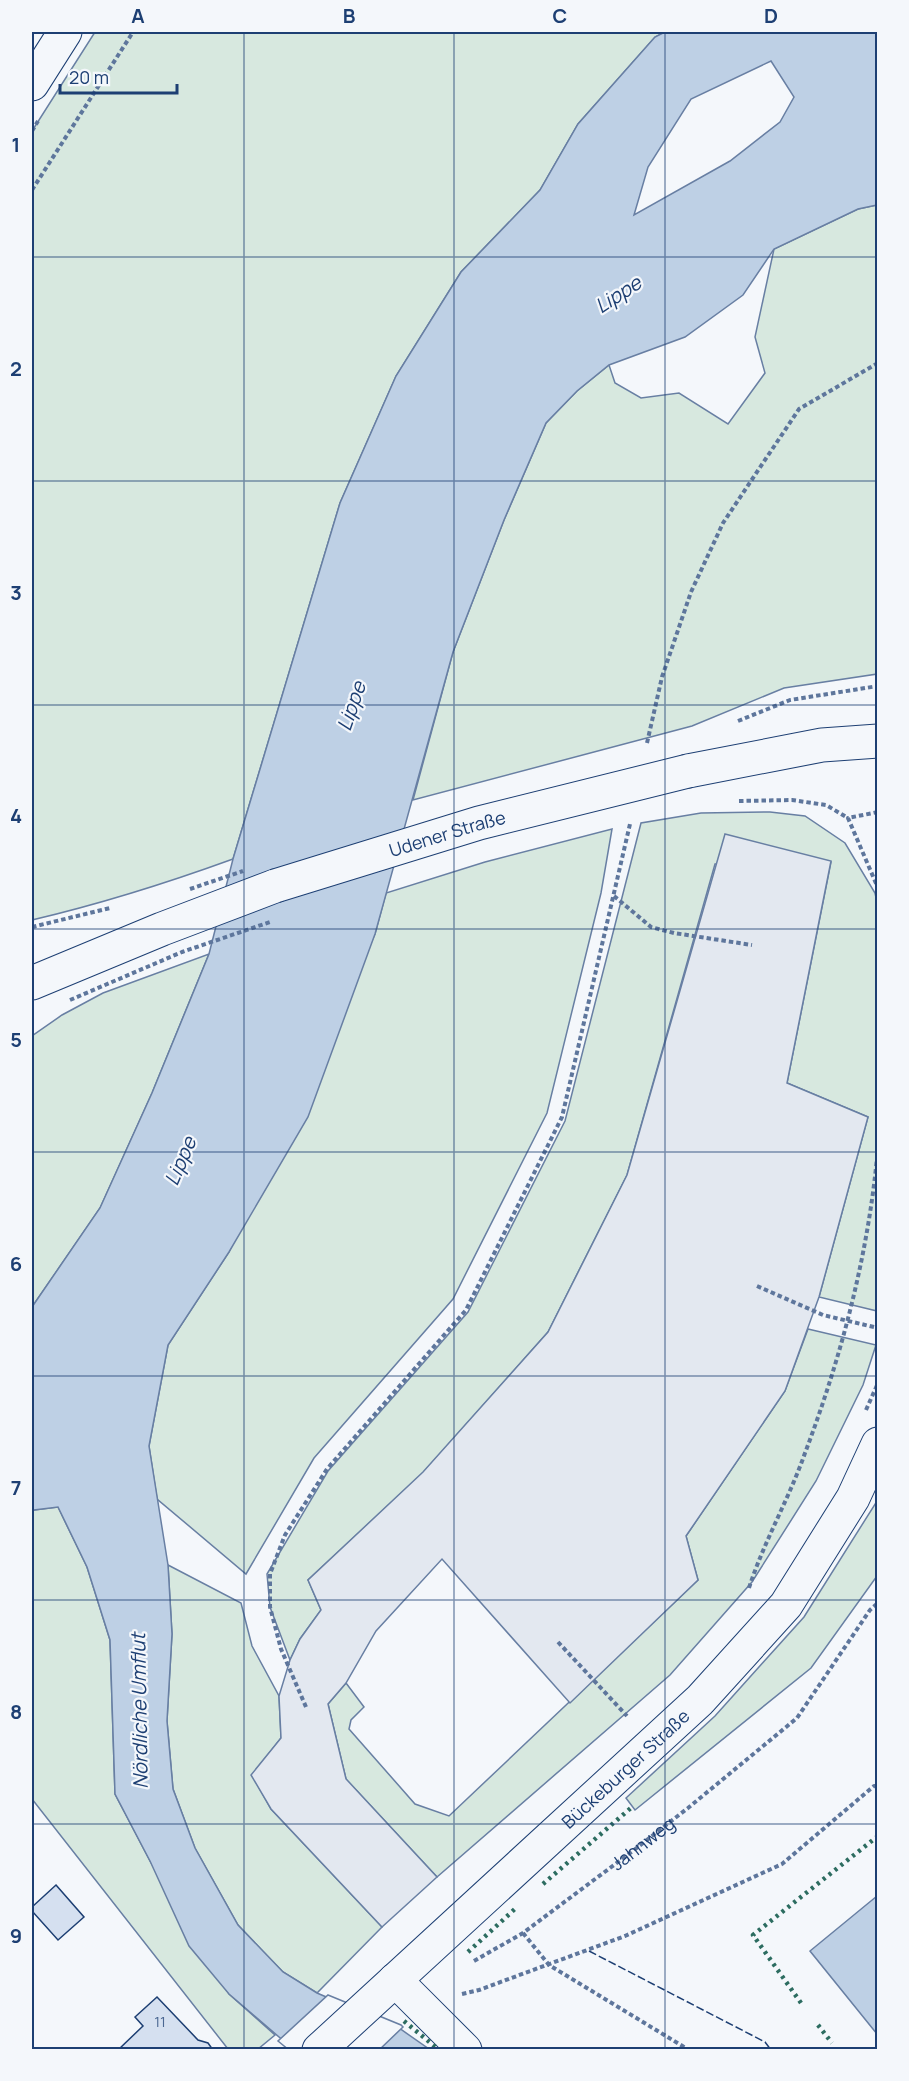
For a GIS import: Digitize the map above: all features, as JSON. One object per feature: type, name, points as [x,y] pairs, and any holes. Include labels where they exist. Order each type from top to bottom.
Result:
[{"type":"street","points":[[32,84],[65,32]]},
{"type":"street","name":"Udener Straße","points":[[32,983],[162,929],[275,886],[479,823],[688,771],[822,745],[878,741]]},
{"type":"street","name":"Bückeburger Straße","points":[[320,2049],[700,1700],[786,1605],[853,1498],[878,1444]]},
{"type":"street","points":[[395,1980],[465,2049]]},
{"type":"path","points":[[32,190],[133,32]]},
{"type":"path","points":[[647,746],[665,666],[691,592],[723,523],[799,409],[878,363]]},
{"type":"path","points":[[732,724],[790,700],[878,686]]},
{"type":"path","points":[[738,801],[792,800],[826,805],[848,818],[878,888]]},
{"type":"path","points":[[848,818],[878,812]]},
{"type":"path","points":[[306,1707],[281,1649],[270,1607],[270,1575],[285,1535],[327,1469],[466,1310],[562,1117],[632,815]]},
{"type":"path","points":[[614,896],[651,927],[674,933],[752,945]]},
{"type":"path","points":[[747,1593],[758,1559],[805,1454],[849,1321],[875,1184],[878,1148]]},
{"type":"path","points":[[757,1286],[823,1315],[878,1328]]},
{"type":"path","points":[[864,1414],[878,1383]]},
{"type":"path","name":"Jahnweg","points":[[466,1967],[523,1933],[688,1808],[797,1718],[870,1610],[878,1604]]},
{"type":"path","points":[[558,1642],[624,1712]]},
{"type":"path","points":[[479,1990],[625,1936],[782,1864],[874,1786],[878,1786]]},
{"type":"path","points":[[523,1933],[549,1965],[689,2049]]},
{"type":"shaded area","points":[[95,32],[665,32],[655,37],[578,124],[540,190],[461,272],[396,376],[340,503],[233,859],[133,892],[32,920],[32,131]]},
{"type":"shaded area","points":[[877,205],[877,674],[784,688],[692,726],[413,800],[453,652],[504,520],[546,423],[577,391],[609,365],[615,383],[641,398],[679,393],[728,424],[765,373],[755,337],[774,249],[858,209]]},
{"type":"shaded area","points":[[770,812],[805,816],[845,843],[875,893],[877,902],[877,1311],[819,1297],[868,1117],[787,1083],[831,862],[715,864],[627,1175],[548,1332],[423,1473],[308,1580],[321,1610],[300,1639],[290,1660],[270,1607],[267,1574],[328,1471],[468,1312],[565,1121],[641,823],[701,813]]},
{"type":"shaded area","points":[[612,829],[601,893],[547,1113],[453,1299],[314,1458],[246,1574],[157,1499],[149,1446],[168,1345],[229,1252],[375,934],[386,893],[485,862]]},
{"type":"shaded area","points":[[725,834],[831,861],[787,1083],[868,1117],[819,1297],[785,1391],[686,1536],[698,1580],[570,1703],[442,1559],[376,1631],[346,1683],[328,1704],[346,1779],[437,1877],[382,1927],[271,1809],[251,1775],[281,1738],[279,1696],[290,1660],[300,1639],[321,1610],[308,1580],[423,1472],[548,1332],[627,1175]]},
{"type":"shaded area","points":[[209,954],[152,1093],[100,1208],[32,1307],[32,1036],[62,1015],[103,993]]},
{"type":"shaded area","points":[[808,1329],[876,1345],[863,1385],[816,1481],[752,1582],[670,1675],[437,1877],[346,1779],[328,1704],[346,1683],[364,1707],[351,1720],[349,1729],[415,1804],[449,1816],[698,1580],[686,1536],[785,1391]]},
{"type":"shaded area","points":[[877,1501],[877,1576],[811,1668],[635,1810],[626,1798],[715,1716],[804,1617]]},
{"type":"shaded area","points":[[58,1507],[87,1567],[110,1640],[115,1794],[150,1861],[229,1994],[275,2035],[258,2049],[228,2049],[32,1799],[32,1512]]},
{"type":"shaded area","points":[[168,1565],[241,1603],[252,1646],[279,1696],[281,1738],[252,1775],[271,1809],[382,1927],[317,1993],[283,1972],[238,1925],[195,1848],[173,1789],[167,1721],[172,1634]]},
{"type":"water","points":[[665,32],[877,32],[877,205],[858,209],[774,249],[743,295],[685,337],[609,365],[577,391],[546,423],[504,520],[453,652],[375,934],[308,1117],[229,1252],[168,1345],[149,1446],[168,1565],[172,1634],[167,1721],[173,1789],[195,1848],[238,1925],[283,1972],[317,1993],[399,2028],[429,2049],[293,2049],[229,1994],[189,1946],[150,1861],[115,1794],[110,1640],[87,1567],[58,1507],[32,1512],[32,1307],[100,1208],[152,1093],[209,954],[233,859],[340,503],[396,376],[461,272],[540,190],[578,124],[655,37]],"holes":[[[771,61],[794,97],[780,122],[730,161],[634,215],[648,167],[691,99]]]},
{"type":"water","points":[[877,1896],[877,2034],[810,1951]]},
{"type":"pier","points":[[328,1995],[403,2027],[379,2050],[289,2050],[278,2041]]},
{"type":"building","points":[[56,1885],[84,1917],[58,1940],[32,1911],[32,1907]]},
{"type":"building","points":[[157,1997],[198,2040],[208,2043],[213,2050],[118,2050],[143,2026],[135,2017]]},
{"type":"hedge","points":[[543,1884],[632,1807]]},
{"type":"hedge","points":[[801,2003],[753,1935],[878,1836]]},
{"type":"hedge","points":[[468,1952],[516,1908]]},
{"type":"hedge","points":[[404,2021],[439,2050]]},
{"type":"hedge","points":[[818,2025],[832,2043]]},
{"type":"fence","points":[[589,1951],[765,2042],[771,2050]]},
{"type":"water label","name":"Lippe","points":[[618,294]]},
{"type":"water label","name":"Lippe","points":[[351,706]]},
{"type":"water label","name":"Lippe","points":[[180,1161]]},
{"type":"water label","name":"Nördliche Umflut","points":[[139,1711]]}]
